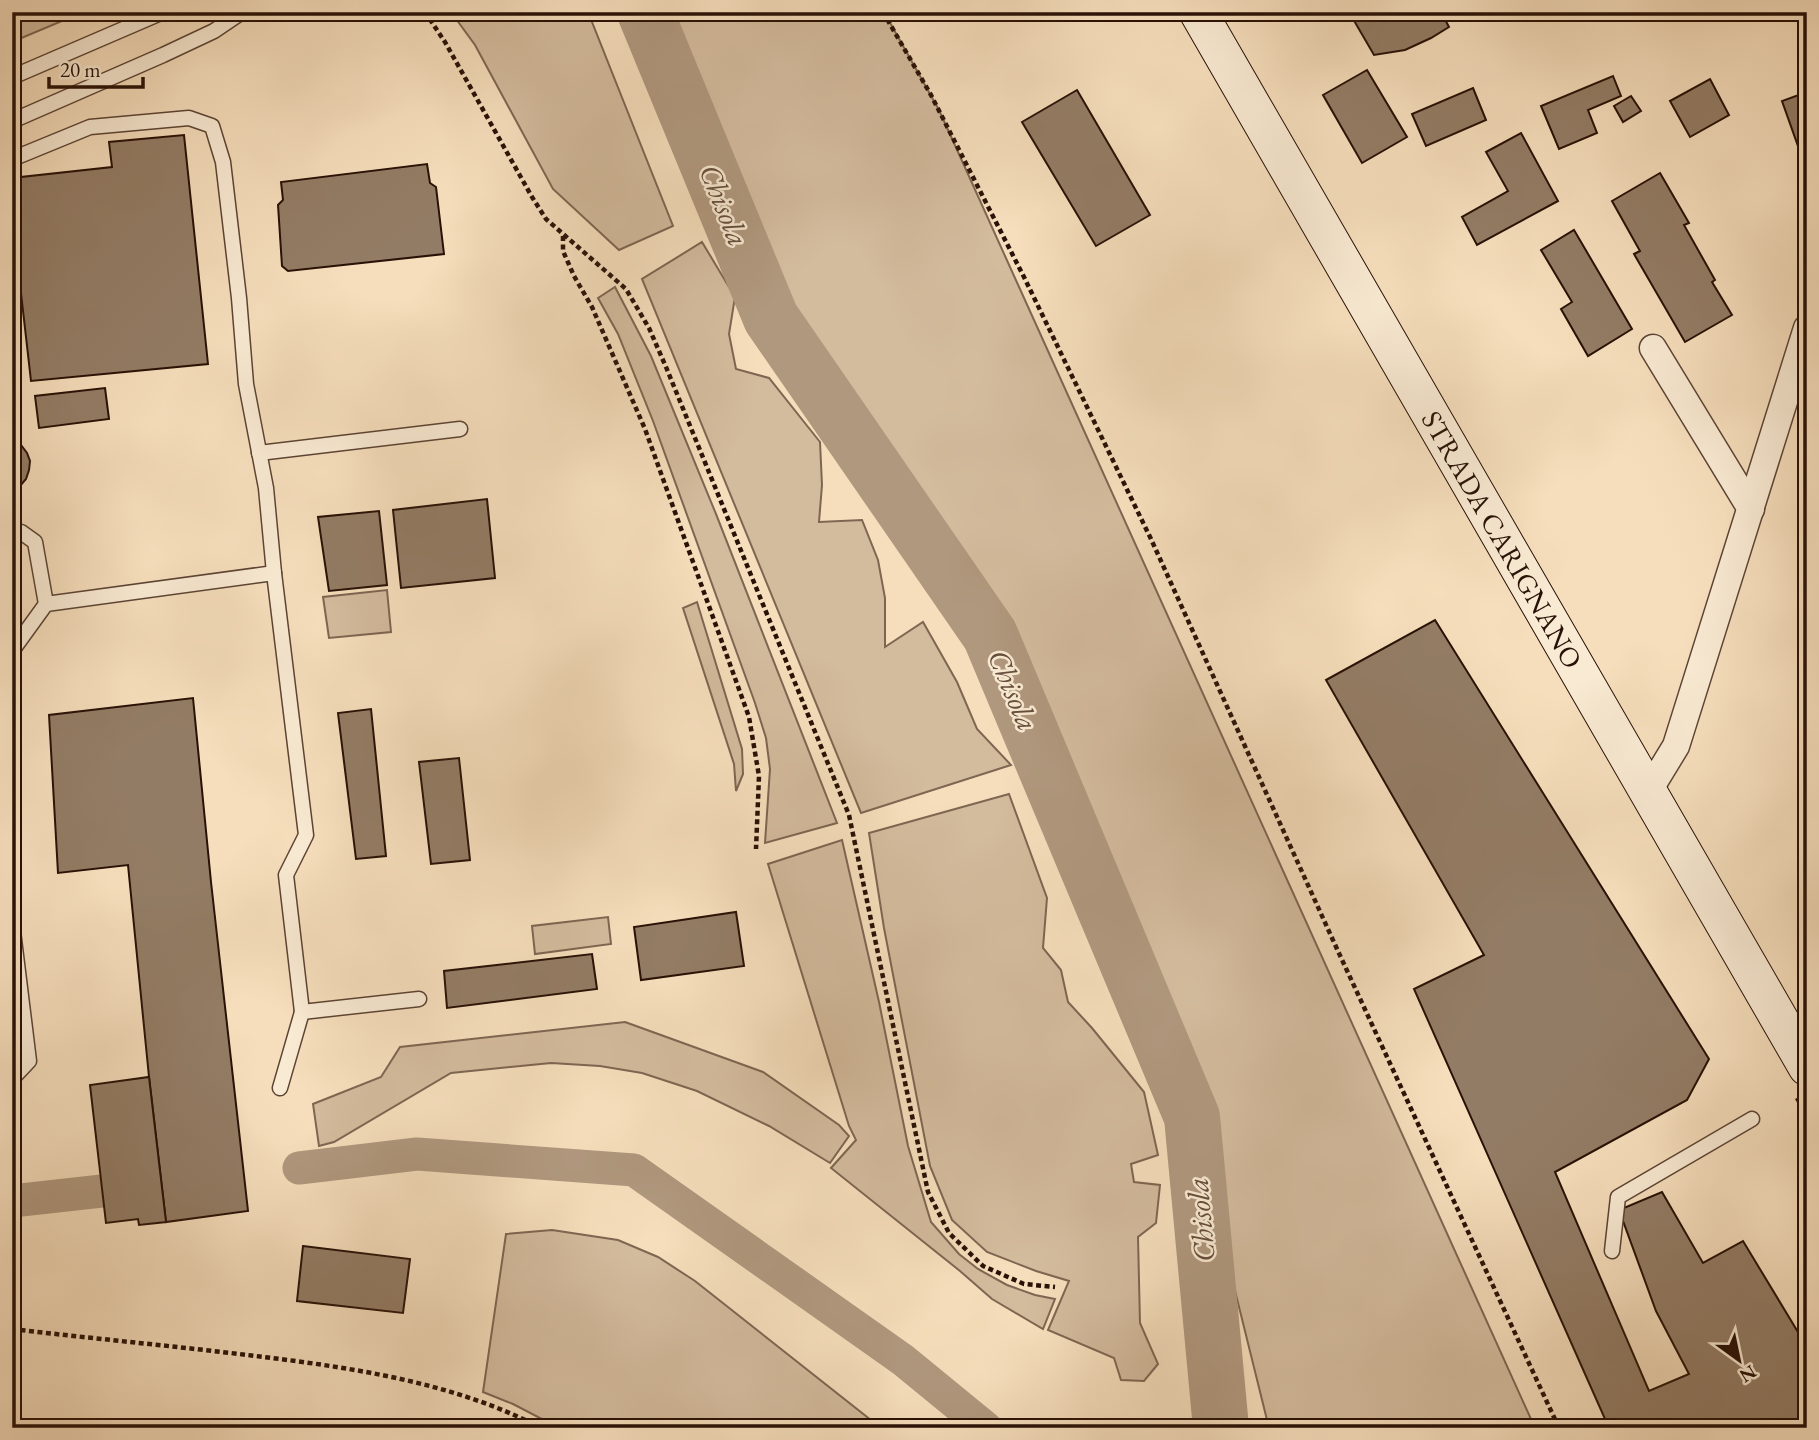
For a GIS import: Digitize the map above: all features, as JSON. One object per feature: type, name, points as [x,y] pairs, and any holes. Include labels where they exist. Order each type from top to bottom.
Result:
[{"type":"main road","name":"STRADA CARIGNANO","points":[[1198,12],[1807,1067]]},
{"type":"street","points":[[1648,792],[1676,746],[1807,328]]},
{"type":"street","points":[[1653,348],[1751,509]]},
{"type":"lane","points":[[12,77],[163,12]]},
{"type":"lane","points":[[12,121],[204,36],[242,12]]},
{"type":"lane","points":[[12,159],[90,127],[189,118],[212,126],[223,162],[246,384],[266,488],[306,835],[286,875],[302,1012],[280,1088]]},
{"type":"lane","points":[[258,453],[460,429]]},
{"type":"lane","points":[[12,531],[21,532],[35,542],[46,604],[12,651]]},
{"type":"lane","points":[[46,604],[274,573]]},
{"type":"lane","points":[[12,923],[29,1061],[12,1079]]},
{"type":"lane","points":[[302,1012],[419,999]]},
{"type":"lane","points":[[1612,1251],[1618,1197],[1752,1119]]},
{"type":"path","points":[[425,12],[445,41],[546,219],[626,289],[649,328],[849,815],[928,1192],[949,1233],[983,1266],[1024,1284],[1055,1287]]},
{"type":"path","points":[[883,12],[931,96],[1012,253],[1151,538],[1337,949],[1559,1428]]},
{"type":"path","points":[[563,235],[563,251],[592,307],[645,429],[749,717],[759,776],[756,849]]},
{"type":"path","points":[[12,1329],[295,1361],[378,1374],[498,1408],[541,1428]]},
{"type":"shaded area","points":[[66,12],[67,19],[12,42],[12,13]]},
{"type":"shaded area","points":[[451,12],[588,12],[673,226],[619,250],[553,189],[475,45]]},
{"type":"shaded area","points":[[645,12],[884,12],[939,110],[1535,1428],[1269,1428],[1192,1117],[990,635],[771,318]]},
{"type":"shaded area","points":[[702,242],[735,297],[729,334],[736,369],[769,378],[820,442],[822,485],[819,522],[862,520],[878,560],[885,598],[885,647],[923,622],[957,682],[977,729],[1011,765],[861,813],[642,279]]},
{"type":"shaded area","points":[[615,287],[651,356],[837,823],[765,843],[770,769],[766,738],[653,421],[618,334],[598,298]]},
{"type":"shaded area","points":[[387,590],[391,632],[329,638],[323,597]]},
{"type":"shaded area","points":[[697,602],[742,749],[743,774],[736,791],[734,764],[683,608]]},
{"type":"shaded area","points":[[1009,794],[1047,898],[1043,948],[1061,970],[1068,1002],[1144,1092],[1158,1155],[1131,1164],[1134,1182],[1160,1185],[1156,1223],[1138,1237],[1140,1323],[1158,1364],[1144,1381],[1121,1380],[1114,1358],[1048,1330],[1069,1281],[987,1252],[952,1220],[930,1166],[884,928],[869,833]]},
{"type":"shaded area","points":[[842,840],[908,1146],[931,1222],[959,1254],[978,1269],[1007,1285],[1055,1299],[1043,1329],[992,1299],[831,1168],[856,1140],[849,1126],[768,864]]},
{"type":"shaded area","points":[[608,917],[611,944],[535,954],[532,926]]},
{"type":"shaded area","points":[[625,1022],[763,1072],[839,1125],[849,1136],[830,1163],[769,1126],[697,1091],[642,1073],[600,1066],[551,1063],[451,1073],[334,1142],[319,1146],[313,1104],[381,1077],[400,1047]]},
{"type":"shaded area","points":[[552,1230],[618,1240],[658,1257],[695,1281],[881,1428],[559,1428],[483,1392],[506,1234]]},
{"type":"building","points":[[1349,12],[1441,12],[1449,27],[1405,50],[1374,55]]},
{"type":"building","points":[[1367,70],[1407,137],[1362,163],[1323,95]]},
{"type":"building","points":[[1613,76],[1621,96],[1588,110],[1597,133],[1559,149],[1541,106]]},
{"type":"building","points":[[1710,79],[1729,115],[1690,137],[1670,101]]},
{"type":"building","points":[[1473,88],[1486,120],[1426,146],[1412,114]]},
{"type":"building","points":[[1077,90],[1150,215],[1096,246],[1022,122]]},
{"type":"building","points":[[1807,92],[1807,162],[1804,163],[1782,101]]},
{"type":"building","points":[[1631,96],[1641,111],[1623,122],[1614,106]]},
{"type":"building","points":[[1521,133],[1558,201],[1477,245],[1462,217],[1508,191],[1486,152]]},
{"type":"building","points":[[184,135],[208,364],[31,381],[12,214],[12,178],[112,167],[109,142]]},
{"type":"building","points":[[427,164],[430,183],[436,187],[444,254],[288,271],[282,266],[278,205],[283,200],[281,182]]},
{"type":"building","points":[[1660,173],[1689,223],[1684,225],[1715,280],[1712,282],[1732,315],[1685,342],[1634,254],[1640,251],[1612,201]]},
{"type":"building","points":[[1574,230],[1632,329],[1588,356],[1561,309],[1572,302],[1541,250]]},
{"type":"building","points":[[105,388],[109,419],[39,428],[35,396]]},
{"type":"building","points":[[12,440],[21,445],[30,461],[26,479],[12,491]]},
{"type":"building","points":[[487,499],[495,578],[401,588],[393,510]]},
{"type":"building","points":[[379,511],[387,585],[329,591],[318,517]]},
{"type":"building","points":[[1435,620],[1709,1059],[1687,1100],[1555,1172],[1649,1391],[1689,1374],[1656,1311],[1619,1210],[1662,1192],[1703,1263],[1743,1241],[1807,1347],[1807,1428],[1609,1428],[1414,989],[1484,955],[1326,680]]},
{"type":"building","points":[[193,698],[248,1211],[166,1222],[128,865],[58,873],[49,715]]},
{"type":"building","points":[[371,709],[386,856],[356,859],[338,713]]},
{"type":"building","points":[[459,758],[470,860],[431,864],[419,762]]},
{"type":"building","points":[[736,912],[744,966],[641,980],[634,927]]},
{"type":"building","points":[[592,954],[597,989],[447,1008],[444,971]]},
{"type":"building","points":[[149,1077],[166,1222],[139,1225],[138,1219],[106,1223],[90,1085]]},
{"type":"building","points":[[303,1246],[410,1259],[403,1313],[297,1301]]},
{"type":"waterway","name":"Chisola","points":[[645,12],[771,318],[990,635],[1192,1117],[1221,1428]]},
{"type":"waterway","points":[[299,1168],[417,1154],[634,1170],[903,1360],[986,1428]]},
{"type":"waterway","points":[[12,1201],[102,1191]]}]
